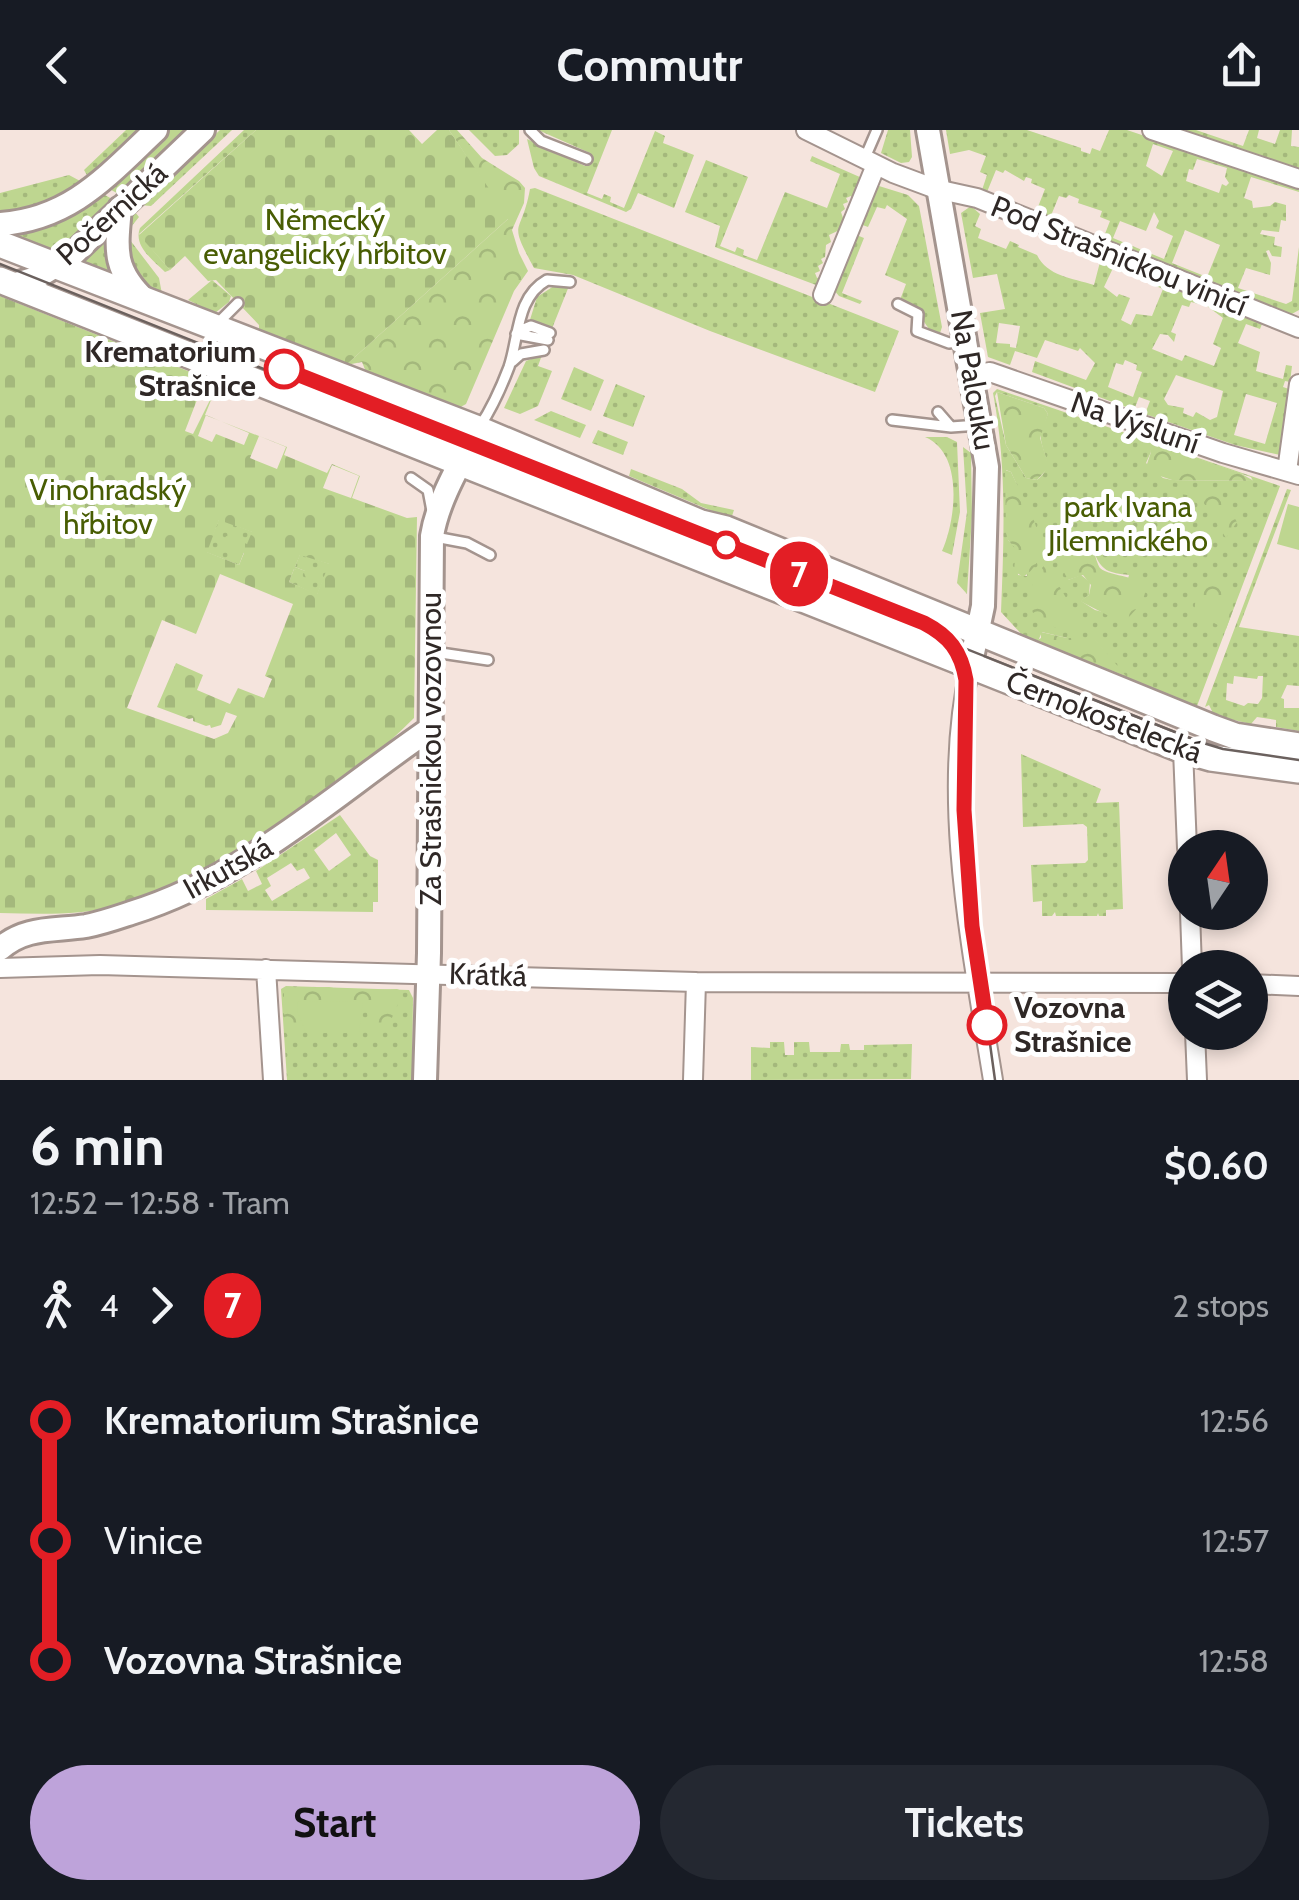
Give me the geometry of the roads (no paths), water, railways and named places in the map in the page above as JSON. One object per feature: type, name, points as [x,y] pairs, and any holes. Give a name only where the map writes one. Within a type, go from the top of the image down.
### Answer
[{"type":"main road","name":"Černokostelecká","points":[[0,244],[148,303],[217,325],[1236,736],[1299,746]]},
{"type":"main road","name":"Černokostelecká","points":[[7,282],[1183,750],[1210,758],[1299,770]]},
{"type":"street","name":"Počernická","points":[[0,224],[33,220],[66,207],[96,186],[156,130]]},
{"type":"street","name":"Počernická","points":[[7,282],[56,266],[203,130]]},
{"type":"street","name":"Pod Strašnickou vinicí","points":[[806,130],[936,189],[977,198],[1299,328]]},
{"type":"street","name":"Na Palouku","points":[[928,130],[987,467],[983,606],[970,667]]},
{"type":"street","points":[[1152,130],[1299,179]]},
{"type":"street","points":[[823,294],[870,162]]},
{"type":"street","points":[[120,208],[118,259],[123,274],[148,303]]},
{"type":"street","name":"Na Výsluní","points":[[972,375],[990,372],[1223,453],[1293,473]]},
{"type":"street","points":[[1293,473],[1299,384]]},
{"type":"street","name":"Za Strašnickou vozovnou","points":[[424,1080],[433,529],[478,429]]},
{"type":"street","points":[[970,667],[961,738],[960,810],[966,897],[992,1080]]},
{"type":"street","name":"Irkutská","points":[[0,949],[26,932],[104,922],[200,886],[281,838],[430,729]]},
{"type":"street","points":[[1183,750],[1186,830]]},
{"type":"street","name":"Krátká","points":[[0,968],[100,964],[696,982],[1168,983]]},
{"type":"street","points":[[266,969],[273,1080]]},
{"type":"street","points":[[693,1080],[696,982]]},
{"type":"street","points":[[1268,985],[1299,986]]},
{"type":"street","points":[[1196,1050],[1198,1080]]},
{"type":"lane","points":[[530,130],[541,141],[587,159]]},
{"type":"lane","points":[[870,162],[877,130]]},
{"type":"lane","points":[[478,429],[494,404],[510,364],[530,296],[538,285],[554,278],[570,282]]},
{"type":"lane","points":[[217,325],[238,303]]},
{"type":"lane","points":[[898,304],[918,314],[917,331],[949,344],[966,341]]},
{"type":"lane","points":[[510,364],[520,354],[547,341],[516,334]]},
{"type":"lane","points":[[938,412],[951,427]]},
{"type":"lane","points":[[892,420],[951,427],[981,425]]},
{"type":"lane","points":[[411,478],[428,490],[433,529],[490,555]]},
{"type":"lane","points":[[431,652],[488,660]]},
{"type":"tram line","points":[[0,264],[1200,742],[1299,760]]},
{"type":"tram line","name":"7","points":[[284,369],[943,633],[959,654],[966,680],[964,810],[972,926],[987,1025]]},
{"type":"tram line","points":[[949,640],[963,664],[966,680],[964,810],[970,899],[995,1080]]},
{"type":"place","name":"Krematorium Strašnice","points":[[284,369]]},
{"type":"place","name":"Vozovna Strašnice","points":[[987,1025]]},
{"type":"park label","name":"Německý evangelický hřbitov","points":[[325,237]]},
{"type":"park label","name":"Vinohradský hřbitov","points":[[108,507]]},
{"type":"park label","name":"park Ivana Jilemnického","points":[[1128,524]]}]
